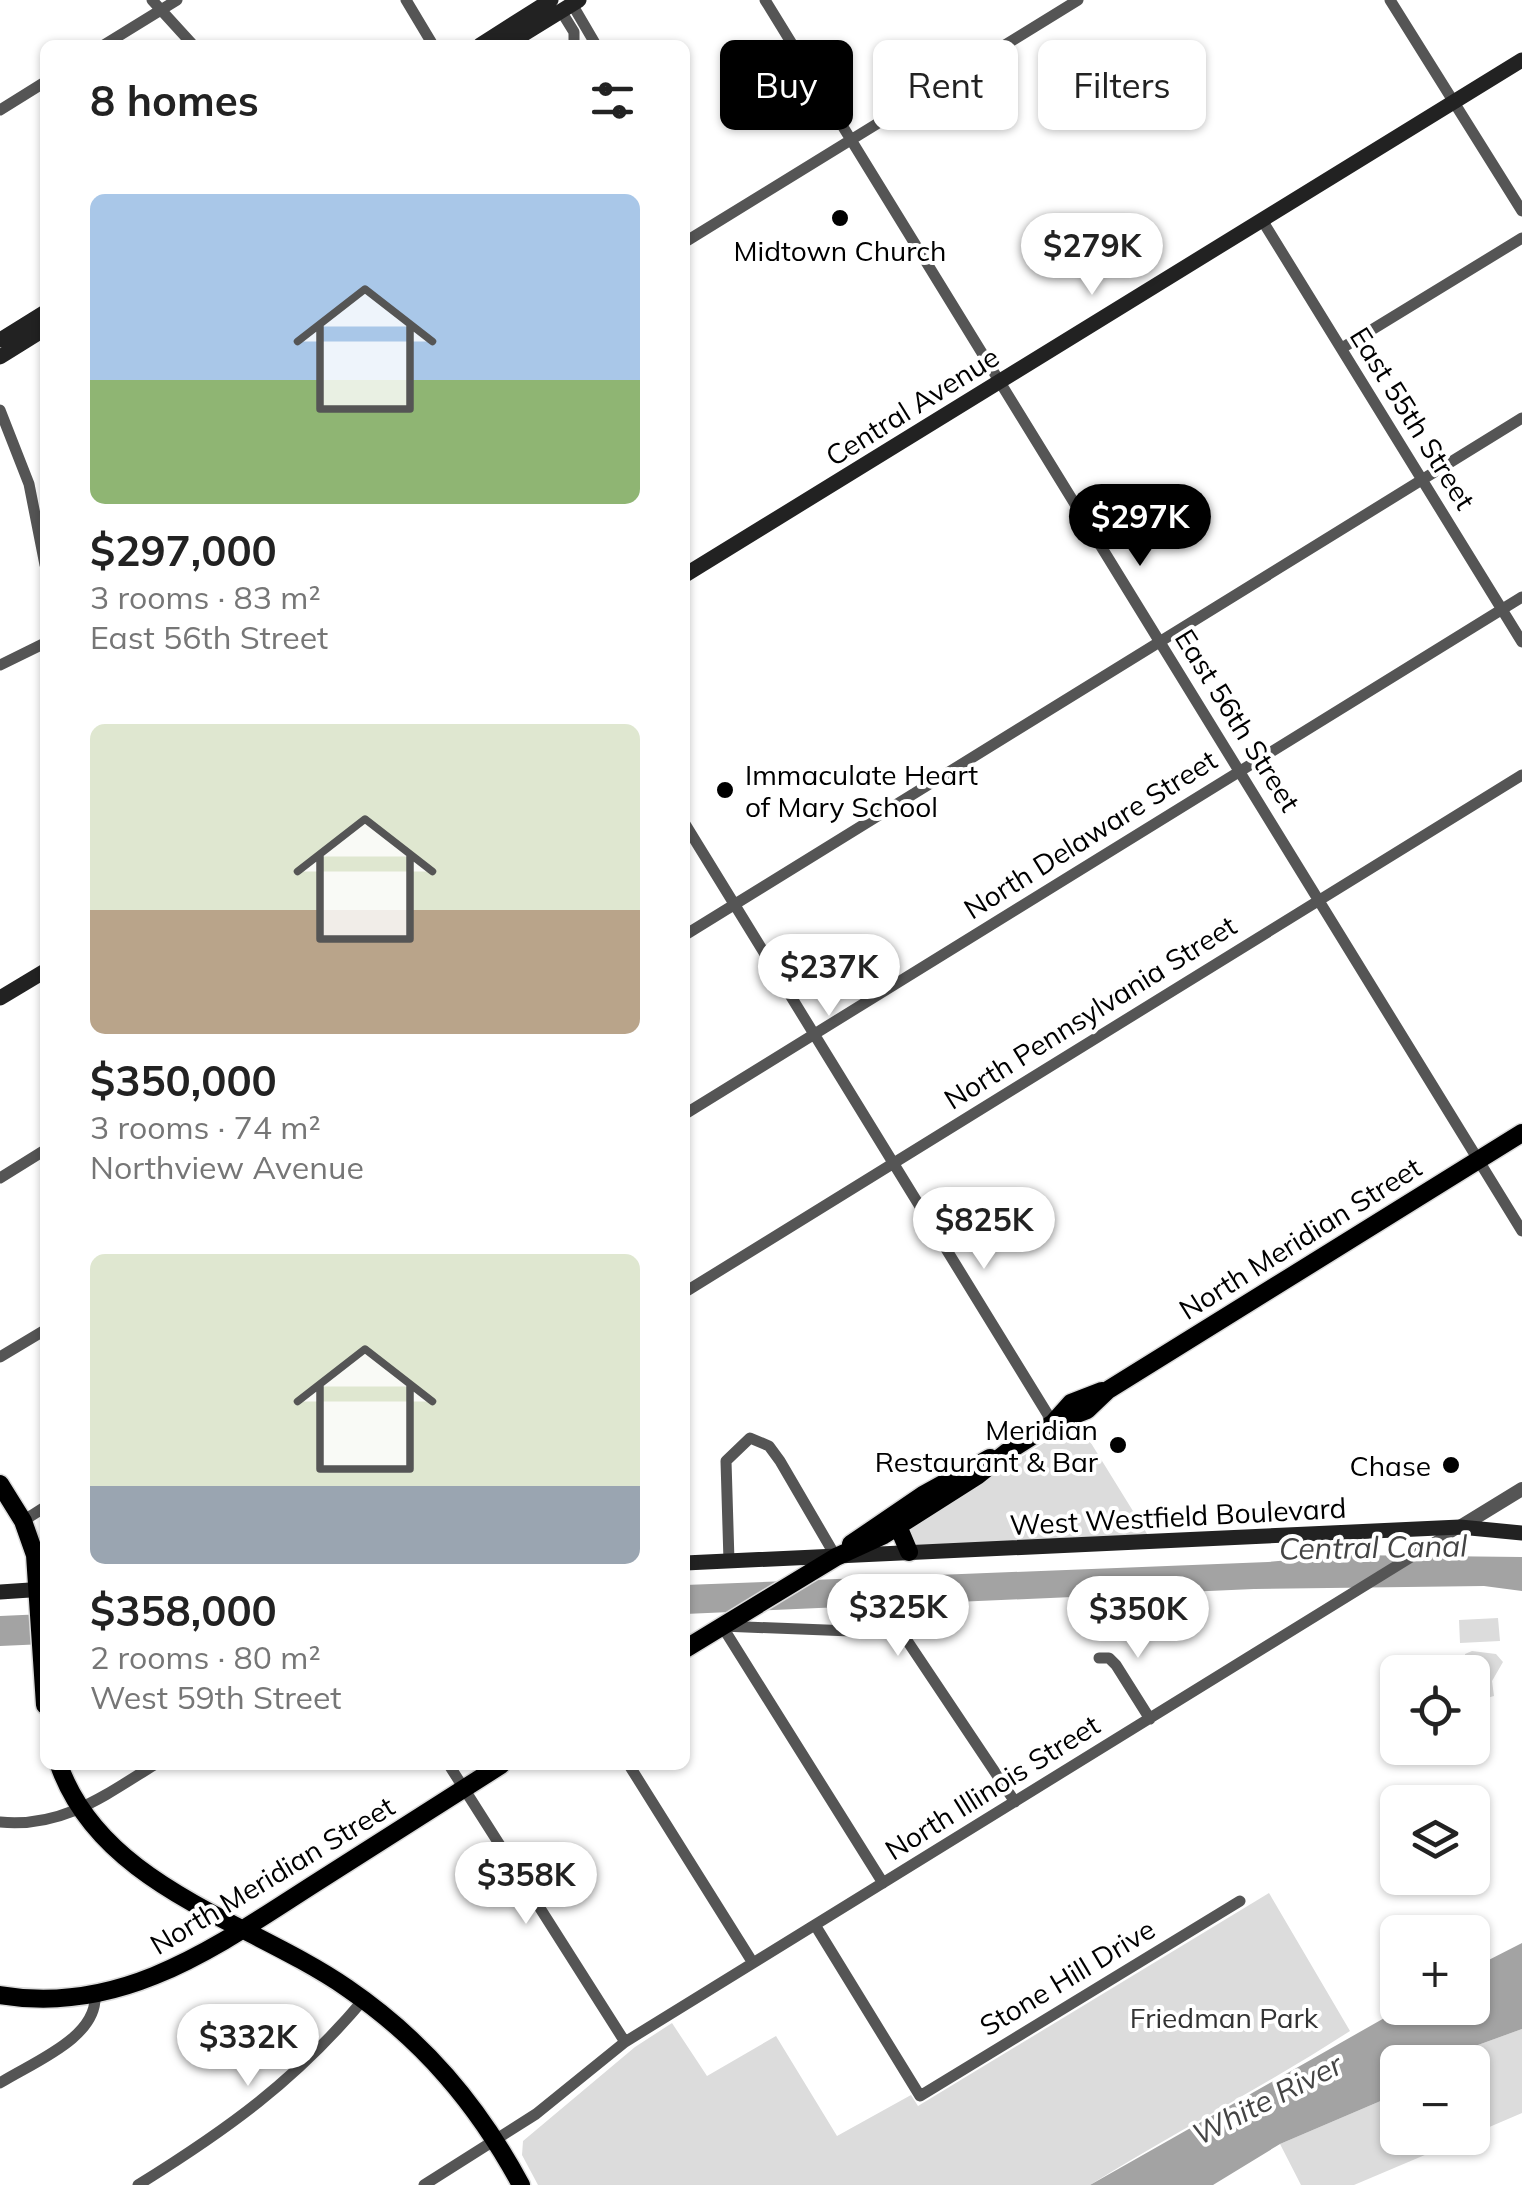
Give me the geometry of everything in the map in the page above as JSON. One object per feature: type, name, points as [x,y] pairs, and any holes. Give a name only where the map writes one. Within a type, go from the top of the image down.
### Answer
[{"type":"main road","points":[[490,40],[566,4]]},
{"type":"main road","points":[[513,40],[566,4]]},
{"type":"main road","name":"Central Avenue","points":[[690,572],[1522,60]]},
{"type":"main road","points":[[0,340],[40,315]]},
{"type":"main road","points":[[0,356],[40,332]]},
{"type":"main road","points":[[0,998],[40,974]]},
{"type":"main road","name":"North Meridian Street","points":[[690,1647],[978,1476],[1006,1452],[1053,1423],[1071,1403],[1108,1390],[1522,1133]]},
{"type":"main road","name":"North Meridian Street","points":[[836,1558],[869,1529],[923,1495],[970,1466],[1006,1452]]},
{"type":"main road","points":[[0,1484],[23,1521],[40,1580]]},
{"type":"main road","points":[[898,1526],[901,1543],[909,1552]]},
{"type":"main road","name":"West Westfield Boulevard","points":[[690,1563],[1460,1527],[1522,1532]]},
{"type":"main road","points":[[0,1592],[40,1590]]},
{"type":"main road","points":[[62,1770],[82,1810],[141,1871],[364,2000],[438,2065],[497,2139],[521,2185]]},
{"type":"main road","name":"North Meridian Street","points":[[0,1995],[48,2000],[94,1996],[162,1976],[245,1928],[493,1770]]},
{"type":"street","points":[[110,40],[156,5],[176,0]]},
{"type":"street","points":[[406,0],[431,40]]},
{"type":"street","name":"East 56th Street","points":[[765,0],[1522,1230]]},
{"type":"street","points":[[690,239],[1078,0]]},
{"type":"street","points":[[1390,0],[1522,212]]},
{"type":"street","points":[[566,4],[577,34]]},
{"type":"street","points":[[156,5],[188,40]]},
{"type":"street","points":[[0,110],[40,85]]},
{"type":"street","name":"East 55th Street","points":[[1262,220],[1522,642]]},
{"type":"street","points":[[1342,348],[1522,238]]},
{"type":"street","points":[[0,410],[33,502],[40,539]]},
{"type":"street","points":[[690,932],[1522,418]]},
{"type":"street","points":[[33,502],[40,498]]},
{"type":"street","name":"North Delaware Street","points":[[690,1111],[1522,597]]},
{"type":"street","points":[[0,665],[40,645]]},
{"type":"street","name":"North Pennsylvania Street","points":[[690,1289],[1522,775]]},
{"type":"street","points":[[690,832],[1053,1423]]},
{"type":"street","points":[[0,1178],[40,1153]]},
{"type":"street","points":[[0,1358],[40,1333]]},
{"type":"street","points":[[729,1561],[726,1461],[750,1438],[774,1452],[836,1558]]},
{"type":"street","name":"North Illinois Street","points":[[424,2185],[560,2096],[625,2042],[1522,1490]]},
{"type":"street","points":[[23,1521],[40,1510]]},
{"type":"street","points":[[730,1622],[902,1633],[1015,1802]]},
{"type":"street","points":[[730,1622],[883,1883]]},
{"type":"street","points":[[1099,1658],[1109,1658],[1116,1665],[1150,1719]]},
{"type":"street","points":[[0,1822],[41,1822],[82,1810],[146,1770]]},
{"type":"street","points":[[453,1770],[625,2042]]},
{"type":"street","points":[[632,1770],[753,1963]]},
{"type":"street","name":"Stone Hill Drive","points":[[815,1925],[920,2096],[1240,1901]]},
{"type":"street","points":[[0,2083],[86,2026],[94,2012],[94,1996]]},
{"type":"street","points":[[138,2185],[268,2099],[316,2054],[364,2000]]},
{"type":"green space","points":[[1078,1422],[1149,1537],[914,1545],[905,1529]]},
{"type":"green space","points":[[1498,1618],[1500,1641],[1460,1643],[1459,1620]]},
{"type":"green space","points":[[1465,1654],[1496,1654],[1503,1662],[1492,1681],[1494,1696],[1490,1697],[1490,1655]]},
{"type":"green space","name":"Friedman Park","points":[[1269,1893],[1350,2031],[1090,2185],[538,2185],[522,2155],[523,2141],[635,2047],[672,2023],[707,2076],[776,2036],[837,2136],[911,2095],[918,2106]]},
{"type":"green space","points":[[1522,2029],[1522,2113],[1490,2127],[1490,2045],[1478,2045]]},
{"type":"green space","points":[[1380,2101],[1380,2155],[1425,2155],[1354,2185],[1301,2185],[1280,2144]]},
{"type":"water","name":"Central Canal","points":[[1344,1555],[1522,1557],[1522,1591],[1484,1586],[1254,1589],[690,1614],[690,1585],[1268,1562]]},
{"type":"water","points":[[40,1614],[40,1644],[0,1646],[0,1616]]},
{"type":"water","name":"White River","points":[[1522,1943],[1522,2029],[1478,2045],[1380,2045],[1380,2101],[1280,2144],[1213,2185],[1090,2185],[1380,2020],[1380,2025],[1490,2025],[1490,1959]]},
{"type":"place","name":"Midtown Church","points":[[840,218]]},
{"type":"place","name":"Immaculate Heart of Mary School","points":[[725,790]]},
{"type":"place","name":"Meridian Restaurant & Bar","points":[[1118,1445]]},
{"type":"place","name":"Chase","points":[[1451,1465]]}]
